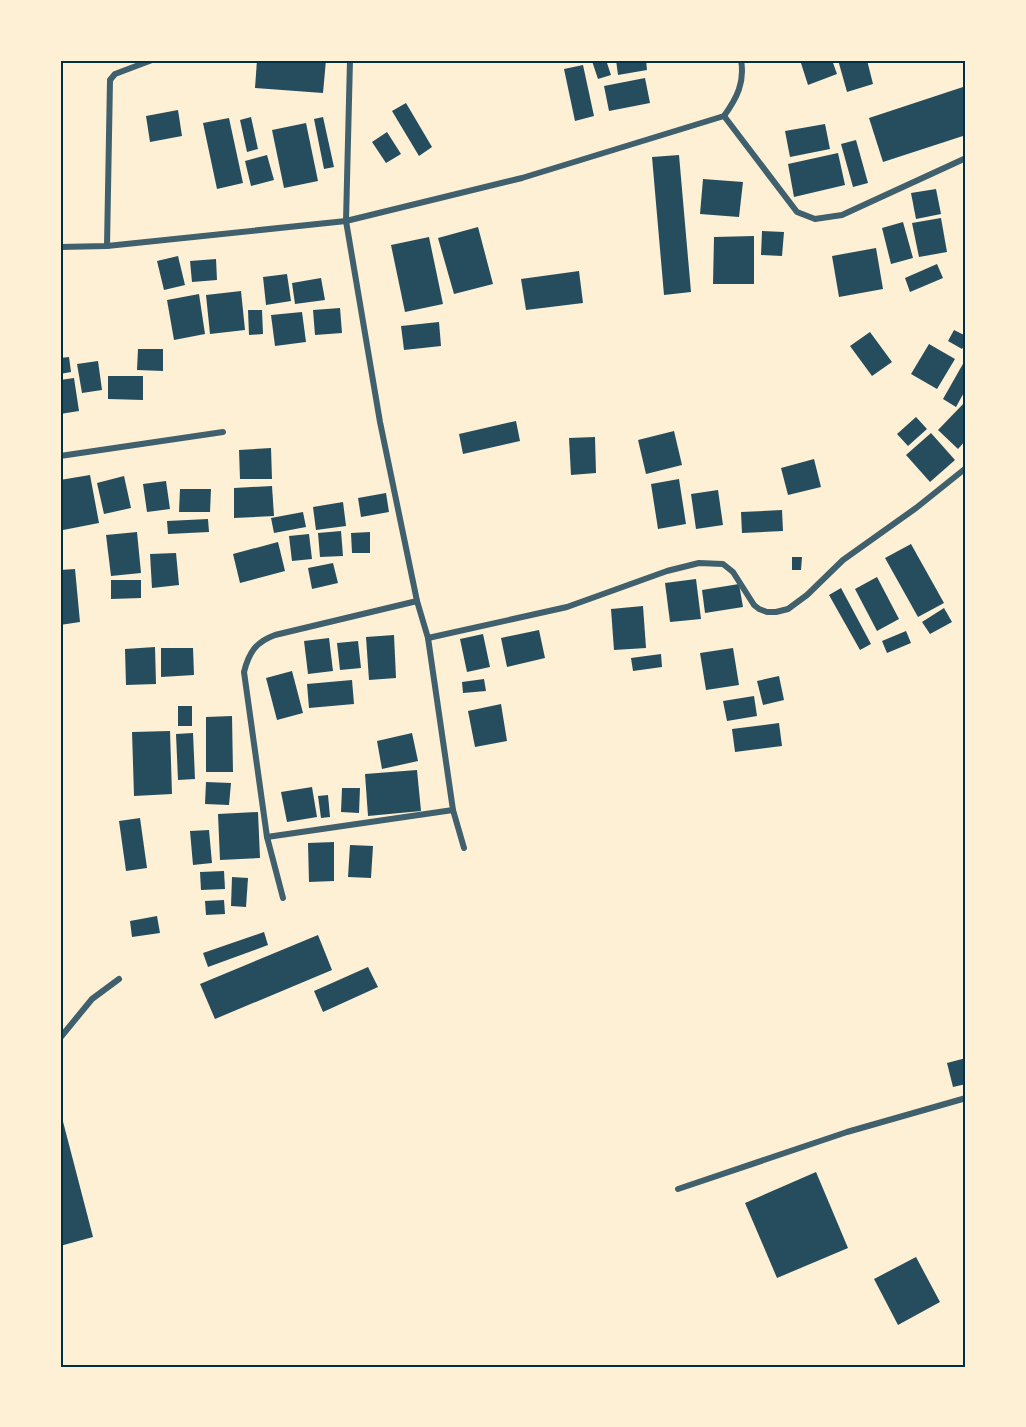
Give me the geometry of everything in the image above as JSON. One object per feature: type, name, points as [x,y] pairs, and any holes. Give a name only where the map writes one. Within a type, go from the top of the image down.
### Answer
[{"type":"street","points":[[107,246],[110,80],[115,74],[152,60]]},
{"type":"street","points":[[350,60],[346,221],[380,422],[417,601],[428,638],[453,810],[464,848]]},
{"type":"street","points":[[60,247],[107,246],[346,221],[522,178],[724,116],[738,94],[743,74],[741,60]]},
{"type":"street","points":[[724,116],[797,212],[815,219],[842,215],[966,158]]},
{"type":"street","points":[[60,456],[223,432]]},
{"type":"street","points":[[428,638],[567,607],[667,571],[699,562],[723,564],[734,572],[754,605],[759,609],[776,612],[788,609],[807,595],[843,560],[916,508],[966,468]]},
{"type":"street","points":[[283,898],[267,837],[244,672],[247,658],[262,640],[275,635],[417,601]]},
{"type":"street","points":[[267,837],[453,810]]},
{"type":"street","points":[[60,1038],[92,999],[119,979]]},
{"type":"street","points":[[678,1189],[846,1132],[966,1098]]},
{"type":"building","points":[[257,60],[326,60],[323,93],[255,88]]},
{"type":"building","points":[[606,60],[611,75],[598,79],[592,61]]},
{"type":"building","points":[[616,60],[646,60],[647,70],[618,75]]},
{"type":"building","points":[[800,60],[832,60],[837,74],[808,85]]},
{"type":"building","points":[[838,60],[867,60],[873,84],[847,92]]},
{"type":"building","points":[[583,65],[594,116],[575,121],[564,69]]},
{"type":"building","points":[[645,78],[650,103],[609,111],[604,86]]},
{"type":"building","points":[[966,86],[966,135],[883,162],[869,118]]},
{"type":"building","points":[[406,103],[432,147],[419,156],[392,111]]},
{"type":"building","points":[[178,110],[182,136],[150,142],[146,116]]},
{"type":"building","points":[[251,117],[258,149],[247,152],[240,120]]},
{"type":"building","points":[[323,117],[334,167],[324,169],[314,119]]},
{"type":"building","points":[[229,118],[243,183],[217,189],[203,123]]},
{"type":"building","points":[[306,123],[318,181],[284,188],[272,130]]},
{"type":"building","points":[[825,124],[830,149],[790,157],[785,131]]},
{"type":"building","points":[[387,132],[401,154],[386,163],[372,142]]},
{"type":"building","points":[[856,140],[868,183],[853,187],[841,144]]},
{"type":"building","points":[[838,153],[845,185],[794,197],[788,164]]},
{"type":"building","points":[[267,155],[274,180],[251,186],[245,161]]},
{"type":"building","points":[[679,155],[691,292],[664,295],[652,157]]},
{"type":"building","points":[[703,179],[743,182],[739,217],[700,214]]},
{"type":"building","points":[[936,189],[941,214],[916,219],[911,193]]},
{"type":"building","points":[[941,218],[947,252],[919,257],[912,223]]},
{"type":"building","points":[[903,222],[913,258],[891,264],[882,228]]},
{"type":"building","points":[[478,227],[493,284],[454,294],[438,238]]},
{"type":"building","points":[[762,231],[784,232],[782,256],[761,255]]},
{"type":"building","points":[[754,236],[754,284],[713,284],[714,237]]},
{"type":"building","points":[[429,237],[443,304],[405,312],[391,245]]},
{"type":"building","points":[[876,248],[883,289],[839,297],[832,256]]},
{"type":"building","points":[[178,256],[185,285],[164,290],[157,261]]},
{"type":"building","points":[[216,259],[217,280],[192,282],[190,261]]},
{"type":"building","points":[[937,264],[943,278],[910,292],[905,278]]},
{"type":"building","points":[[579,271],[583,303],[526,310],[521,279]]},
{"type":"building","points":[[287,274],[291,301],[266,305],[263,277]]},
{"type":"building","points":[[321,278],[325,300],[295,304],[292,283]]},
{"type":"building","points":[[241,291],[245,330],[210,334],[206,295]]},
{"type":"building","points":[[199,294],[205,334],[174,340],[167,300]]},
{"type":"building","points":[[340,308],[342,333],[315,335],[313,310]]},
{"type":"building","points":[[248,310],[262,310],[263,334],[249,335]]},
{"type":"building","points":[[302,312],[306,342],[275,346],[271,315]]},
{"type":"building","points":[[439,322],[441,346],[404,350],[401,326]]},
{"type":"building","points":[[954,330],[966,336],[966,343],[962,349],[948,341]]},
{"type":"building","points":[[870,332],[892,362],[872,376],[850,346]]},
{"type":"building","points":[[929,344],[955,359],[937,389],[911,374]]},
{"type":"building","points":[[138,349],[163,349],[163,371],[137,370]]},
{"type":"building","points":[[69,357],[71,372],[60,374],[60,358]]},
{"type":"building","points":[[98,361],[102,390],[82,393],[77,364]]},
{"type":"building","points":[[964,362],[966,363],[966,389],[956,407],[943,399]]},
{"type":"building","points":[[108,376],[143,376],[143,400],[108,399]]},
{"type":"building","points":[[74,378],[79,411],[60,414],[60,380]]},
{"type":"building","points":[[966,401],[966,440],[958,449],[938,430]]},
{"type":"building","points":[[916,417],[927,429],[908,446],[897,434]]},
{"type":"building","points":[[516,421],[520,441],[463,454],[459,434]]},
{"type":"building","points":[[674,431],[682,465],[646,474],[638,440]]},
{"type":"building","points":[[931,433],[955,460],[930,482],[906,455]]},
{"type":"building","points":[[595,437],[596,473],[571,475],[569,438]]},
{"type":"building","points":[[271,448],[272,479],[240,479],[239,450]]},
{"type":"building","points":[[814,459],[821,487],[788,495],[781,468]]},
{"type":"building","points":[[90,475],[99,523],[63,530],[60,511],[60,480]]},
{"type":"building","points":[[124,476],[131,508],[104,514],[97,483]]},
{"type":"building","points":[[679,479],[686,524],[658,529],[651,484]]},
{"type":"building","points":[[166,481],[170,509],[147,512],[143,484]]},
{"type":"building","points":[[272,486],[274,516],[234,518],[234,488]]},
{"type":"building","points":[[180,489],[211,489],[210,512],[179,512]]},
{"type":"building","points":[[718,490],[723,525],[696,529],[691,494]]},
{"type":"building","points":[[386,493],[389,512],[361,517],[358,498]]},
{"type":"building","points":[[343,502],[346,526],[316,530],[313,507]]},
{"type":"building","points":[[782,510],[783,531],[742,533],[741,512]]},
{"type":"building","points":[[303,512],[306,527],[274,533],[271,518]]},
{"type":"building","points":[[208,519],[209,532],[168,534],[167,521]]},
{"type":"building","points":[[341,531],[343,556],[320,557],[318,533]]},
{"type":"building","points":[[137,532],[141,573],[111,576],[106,535]]},
{"type":"building","points":[[370,532],[370,553],[352,553],[351,533]]},
{"type":"building","points":[[309,534],[312,559],[292,561],[289,536]]},
{"type":"building","points":[[278,542],[285,571],[240,583],[233,554]]},
{"type":"building","points":[[911,544],[944,603],[918,617],[885,558]]},
{"type":"building","points":[[176,553],[179,585],[152,588],[150,554]]},
{"type":"building","points":[[792,557],[802,557],[801,570],[792,570]]},
{"type":"building","points":[[333,563],[338,583],[312,589],[308,568]]},
{"type":"building","points":[[75,569],[80,622],[60,625],[60,570]]},
{"type":"building","points":[[877,577],[899,619],[877,631],[855,589]]},
{"type":"building","points":[[696,579],[701,619],[670,622],[665,583]]},
{"type":"building","points":[[111,580],[141,580],[141,598],[111,599]]},
{"type":"building","points":[[739,584],[743,607],[705,613],[702,590]]},
{"type":"building","points":[[841,588],[871,644],[860,650],[829,595]]},
{"type":"building","points":[[643,606],[646,648],[614,650],[611,609]]},
{"type":"building","points":[[944,608],[952,622],[930,634],[922,622]]},
{"type":"building","points":[[539,630],[545,658],[507,667],[501,638]]},
{"type":"building","points":[[906,631],[911,643],[887,653],[882,641]]},
{"type":"building","points":[[483,634],[490,667],[467,672],[460,639]]},
{"type":"building","points":[[394,635],[396,678],[369,680],[366,637]]},
{"type":"building","points":[[329,638],[333,671],[308,674],[304,641]]},
{"type":"building","points":[[358,641],[361,668],[340,670],[337,643]]},
{"type":"building","points":[[155,647],[156,684],[126,685],[125,649]]},
{"type":"building","points":[[161,648],[193,648],[194,675],[161,677]]},
{"type":"building","points":[[733,648],[739,685],[706,690],[700,653]]},
{"type":"building","points":[[661,654],[662,667],[633,671],[631,658]]},
{"type":"building","points":[[292,671],[303,713],[277,720],[266,678]]},
{"type":"building","points":[[779,676],[784,700],[763,705],[757,681]]},
{"type":"building","points":[[484,679],[486,691],[463,693],[462,682]]},
{"type":"building","points":[[352,680],[354,704],[309,708],[307,684]]},
{"type":"building","points":[[754,696],[757,716],[727,721],[723,701]]},
{"type":"building","points":[[501,704],[507,741],[475,747],[468,711]]},
{"type":"building","points":[[178,706],[192,706],[192,726],[178,726]]},
{"type":"building","points":[[232,716],[233,772],[206,772],[206,717]]},
{"type":"building","points":[[779,723],[782,746],[735,752],[732,729]]},
{"type":"building","points":[[170,731],[172,794],[134,796],[132,732]]},
{"type":"building","points":[[193,733],[195,779],[178,780],[176,734]]},
{"type":"building","points":[[412,733],[418,761],[382,769],[377,741]]},
{"type":"building","points":[[417,770],[421,811],[368,816],[365,774]]},
{"type":"building","points":[[206,782],[231,783],[229,805],[205,804]]},
{"type":"building","points":[[312,787],[317,817],[287,822],[281,792]]},
{"type":"building","points":[[342,788],[360,788],[359,813],[341,812]]},
{"type":"building","points":[[328,795],[330,817],[321,818],[318,796]]},
{"type":"building","points":[[258,812],[260,858],[220,860],[218,814]]},
{"type":"building","points":[[140,818],[147,868],[126,871],[119,821]]},
{"type":"building","points":[[209,830],[212,863],[193,865],[190,831]]},
{"type":"building","points":[[334,842],[334,881],[309,882],[308,843]]},
{"type":"building","points":[[350,845],[373,846],[371,878],[348,877]]},
{"type":"building","points":[[224,871],[225,889],[201,890],[200,872]]},
{"type":"building","points":[[232,877],[248,878],[246,907],[231,906]]},
{"type":"building","points":[[224,900],[225,914],[206,915],[205,901]]},
{"type":"building","points":[[157,916],[160,933],[132,937],[130,921]]},
{"type":"building","points":[[264,932],[268,945],[208,967],[203,953]]},
{"type":"building","points":[[318,935],[332,970],[215,1019],[200,984]]},
{"type":"building","points":[[368,967],[378,987],[323,1012],[314,991]]},
{"type":"building","points":[[966,1058],[966,1084],[953,1087],[947,1063]]},
{"type":"building","points":[[60,1110],[93,1237],[60,1246]]},
{"type":"building","points":[[816,1172],[848,1248],[777,1278],[745,1203]]},
{"type":"building","points":[[916,1257],[940,1302],[898,1325],[874,1279]]}]
